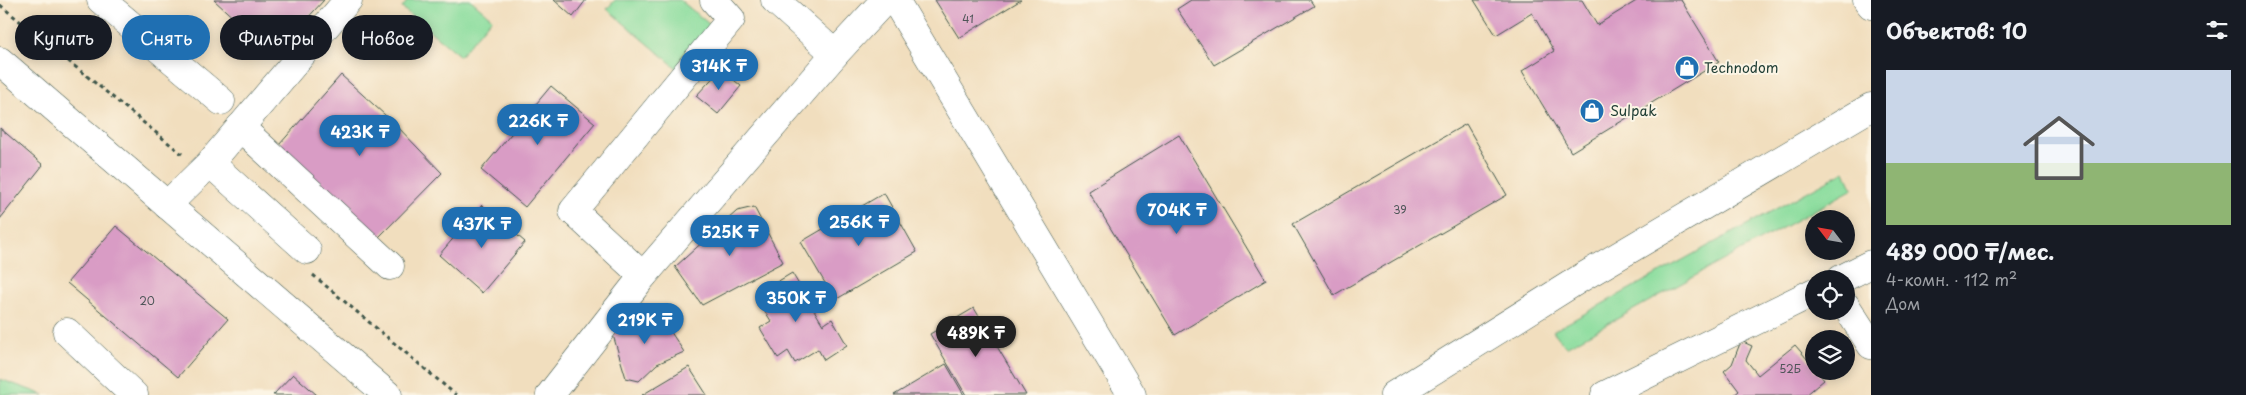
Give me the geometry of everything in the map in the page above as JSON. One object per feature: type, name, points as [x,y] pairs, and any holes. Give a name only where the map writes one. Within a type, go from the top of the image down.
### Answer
[{"type":"street","points":[[101,0],[221,101]]},
{"type":"street","points":[[167,205],[200,162],[240,127],[348,0]]},
{"type":"street","points":[[643,276],[573,211],[731,19],[714,0]]},
{"type":"street","points":[[775,0],[835,54]]},
{"type":"street","points":[[550,395],[643,276],[835,54],[885,0]]},
{"type":"street","points":[[895,0],[1132,395]]},
{"type":"street","points":[[1867,0],[1871,5]]},
{"type":"street","points":[[0,61],[388,395]]},
{"type":"street","points":[[1394,395],[1581,278],[1871,107]]},
{"type":"street","points":[[240,127],[390,266]]},
{"type":"street","points":[[200,162],[307,259]]},
{"type":"street","points":[[1855,272],[1871,264]]},
{"type":"street","points":[[1605,395],[1805,296]]},
{"type":"street","points":[[1855,320],[1871,344]]},
{"type":"street","points":[[67,332],[134,395]]},
{"type":"path","points":[[0,5],[200,162]]},
{"type":"path","points":[[307,259],[456,395]]},
{"type":"green space","points":[[408,0],[471,0],[492,18],[460,56],[433,34],[433,15],[410,15],[402,8]]},
{"type":"green space","points":[[615,0],[680,0],[714,28],[679,70],[607,9]]},
{"type":"green space","points":[[1845,171],[1853,189],[1815,210],[1805,210],[1805,215],[1566,347],[1553,331]]},
{"type":"green space","points":[[0,379],[44,395],[0,395]]},
{"type":"building","points":[[214,0],[324,0],[310,15],[230,15]]},
{"type":"building","points":[[554,0],[586,0],[573,17]]},
{"type":"building","points":[[935,0],[1021,0],[959,38]]},
{"type":"building","points":[[1191,0],[1310,0],[1314,6],[1214,65],[1177,9]]},
{"type":"building","name":"Sulpak","points":[[1474,0],[1582,0],[1597,25],[1638,0],[1681,0],[1719,62],[1571,152],[1522,71],[1554,51],[1532,13],[1496,35]]},
{"type":"building","points":[[721,69],[741,86],[718,114],[696,96]]},
{"type":"building","points":[[341,75],[396,125],[442,173],[378,238],[279,145]]},
{"type":"building","points":[[551,86],[595,123],[525,207],[481,170]]},
{"type":"building","points":[[1466,124],[1507,195],[1334,295],[1293,224]]},
{"type":"building","points":[[0,128],[43,165],[0,219]]},
{"type":"building","points":[[1179,135],[1266,280],[1175,335],[1088,191]]},
{"type":"building","points":[[884,193],[917,252],[835,300],[801,242]]},
{"type":"building","points":[[482,205],[525,242],[482,293],[439,255]]},
{"type":"building","points":[[754,207],[783,262],[702,305],[675,267],[737,211]]},
{"type":"building","points":[[116,226],[228,319],[178,377],[67,283]]},
{"type":"building","points":[[792,273],[823,325],[832,319],[847,345],[824,360],[818,349],[795,363],[788,351],[778,358],[760,328],[771,321],[755,295]]},
{"type":"building","points":[[974,308],[1026,395],[966,395],[930,334]]},
{"type":"building","points":[[659,314],[684,352],[657,364],[639,381],[626,378],[613,335],[621,326],[637,315]]},
{"type":"building","points":[[1741,341],[1752,346],[1746,360],[1758,375],[1795,345],[1805,357],[1805,380],[1824,380],[1806,395],[1734,395],[1739,391],[1724,371],[1732,364]]},
{"type":"building","points":[[946,364],[964,395],[894,395]]},
{"type":"building","points":[[689,367],[707,395],[642,395]]},
{"type":"building","points":[[293,374],[317,395],[273,395]]},
{"type":"place","name":"Technodom","points":[[1687,68]]},
{"type":"place","name":"Sulpak","points":[[1592,111]]}]
